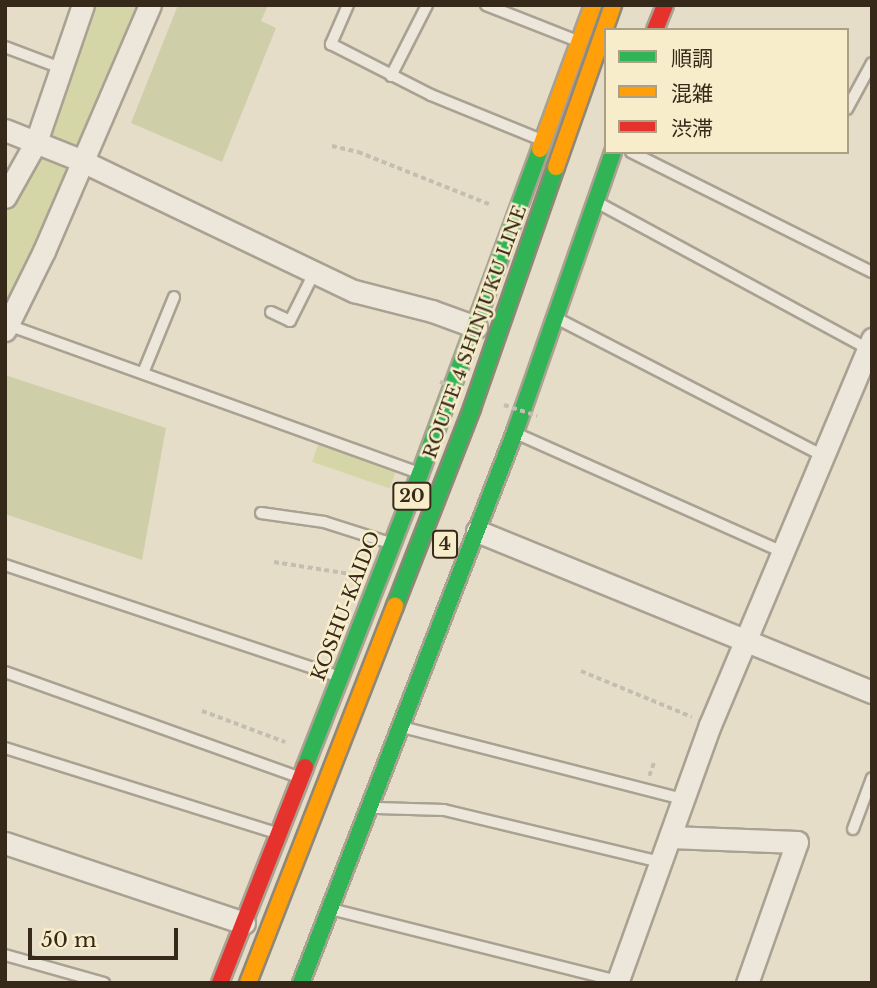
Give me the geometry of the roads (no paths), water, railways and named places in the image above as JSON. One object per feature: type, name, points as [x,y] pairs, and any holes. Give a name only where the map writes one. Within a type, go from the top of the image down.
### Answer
[{"type":"highway","name":"KOSHU-KAIDO","points":[[220,983],[420,474],[593,5]]},
{"type":"highway","name":"ROUTE 4 SHINJUKU LINE","points":[[605,28],[613,5]]},
{"type":"highway","points":[[656,28],[666,5]]},
{"type":"highway","name":"ROUTE 4 SHINJUKU LINE","points":[[248,983],[472,408],[604,31]]},
{"type":"highway","points":[[301,983],[516,432],[612,154]]},
{"type":"street","points":[[5,197],[36,142],[83,5]]},
{"type":"street","points":[[7,327],[83,162],[150,5]]},
{"type":"street","points":[[5,130],[83,162],[354,291],[432,311],[476,327]]},
{"type":"street","points":[[617,982],[710,725],[870,344]]},
{"type":"street","points":[[477,531],[746,638],[872,692]]},
{"type":"street","points":[[670,837],[797,842],[747,983]]},
{"type":"street","points":[[5,843],[244,923]]},
{"type":"lane","points":[[348,5],[331,44],[431,95],[543,141]]},
{"type":"lane","points":[[391,75],[427,5]]},
{"type":"lane","points":[[486,5],[579,42]]},
{"type":"lane","points":[[5,47],[61,68]]},
{"type":"lane","points":[[849,105],[872,63]]},
{"type":"lane","points":[[635,154],[872,272]]},
{"type":"lane","points":[[596,203],[870,344]]},
{"type":"lane","points":[[271,312],[290,321],[314,273]]},
{"type":"lane","points":[[143,373],[174,297]]},
{"type":"lane","points":[[557,318],[823,456]]},
{"type":"lane","points":[[7,327],[143,373],[420,474]]},
{"type":"lane","points":[[516,432],[782,552]]},
{"type":"lane","points":[[261,513],[324,522],[393,544]]},
{"type":"lane","points":[[5,565],[341,677]]},
{"type":"lane","points":[[5,672],[301,778]]},
{"type":"lane","points":[[400,726],[682,799]]},
{"type":"lane","points":[[5,748],[280,834]]},
{"type":"lane","points":[[853,829],[872,778]]},
{"type":"lane","points":[[368,807],[443,810],[661,862]]},
{"type":"lane","points":[[328,909],[617,982]]},
{"type":"lane","points":[[5,955],[104,983]]}]
